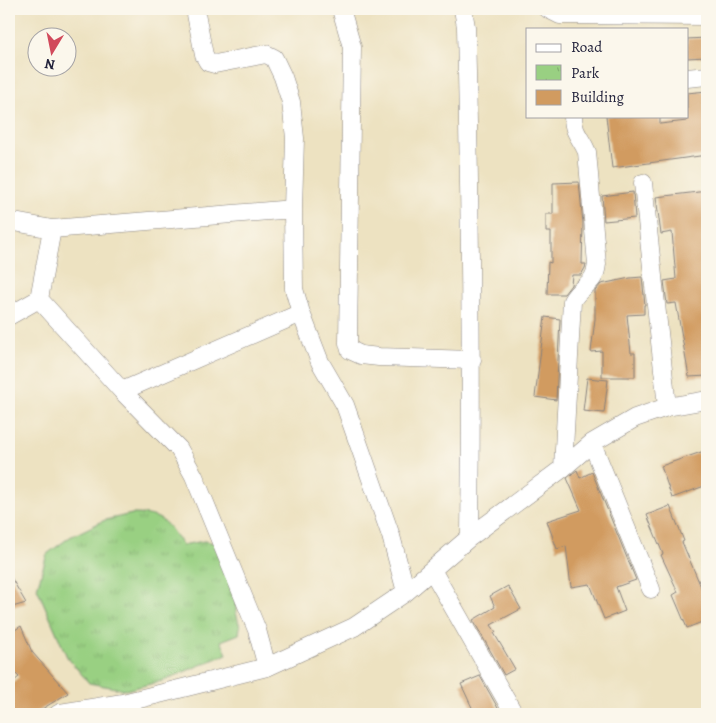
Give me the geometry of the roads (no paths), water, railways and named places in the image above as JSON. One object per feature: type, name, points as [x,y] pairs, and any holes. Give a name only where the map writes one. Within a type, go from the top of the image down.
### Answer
[{"type":"street","points":[[195,9],[204,55],[208,62],[215,64],[266,54],[274,58],[283,77],[291,102],[295,138],[293,209],[294,289],[320,362],[345,405],[391,536],[406,592]]},
{"type":"street","points":[[341,9],[352,47],[348,278],[348,343],[350,350],[361,355],[379,357],[472,360]]},
{"type":"street","points":[[463,9],[466,37],[472,360],[470,538]]},
{"type":"street","points":[[548,9],[560,14],[645,12],[707,16]]},
{"type":"street","points":[[688,78],[707,76]]},
{"type":"street","points":[[563,468],[572,301],[577,292],[596,275],[597,264],[587,152],[582,140],[574,129],[572,118]]},
{"type":"street","points":[[643,183],[666,407]]},
{"type":"street","points":[[9,221],[52,229],[293,209]]},
{"type":"street","points":[[9,316],[39,299],[52,229]]},
{"type":"street","points":[[39,299],[122,391],[179,449],[194,476],[257,630],[267,666]]},
{"type":"street","points":[[122,391],[301,312]]},
{"type":"street","points":[[58,714],[60,712],[123,702],[267,666],[354,627],[406,592],[470,538],[563,468],[592,443],[635,418],[666,407],[707,400]]},
{"type":"street","points":[[592,443],[651,589]]},
{"type":"street","points":[[432,570],[514,714]]}]
